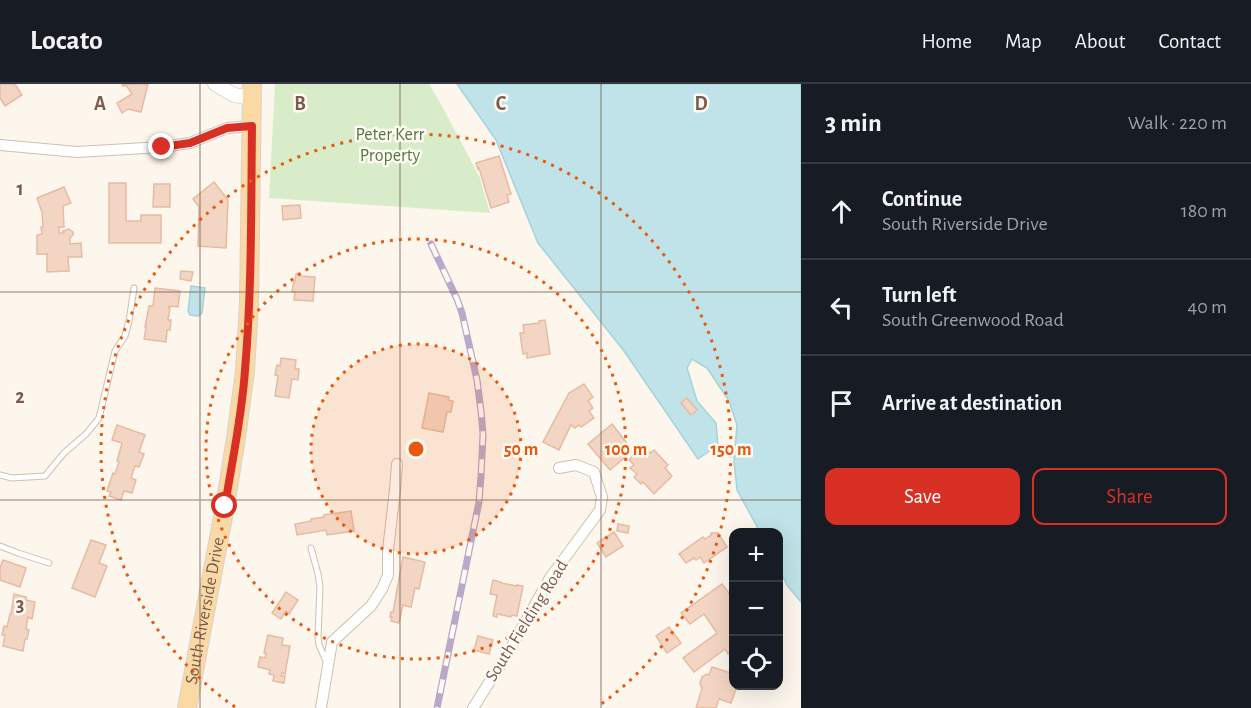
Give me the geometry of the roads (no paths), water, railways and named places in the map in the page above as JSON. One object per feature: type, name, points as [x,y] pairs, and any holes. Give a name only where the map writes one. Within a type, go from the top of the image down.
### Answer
[{"type":"main road","name":"South Riverside Drive","points":[[186,708],[225,506],[245,371],[249,304],[252,91]]},
{"type":"street","points":[[215,84],[234,95],[252,91]]},
{"type":"street","points":[[0,145],[77,152],[162,147],[190,143],[227,128],[252,126]]},
{"type":"street","points":[[321,708],[332,642],[371,606],[388,575],[388,550],[397,464]]},
{"type":"street","name":"South Fielding Road","points":[[473,708],[508,653],[550,578],[600,510],[602,497],[594,472],[576,465],[558,468]]},
{"type":"lane","points":[[0,475],[12,478],[45,476],[99,418],[115,351],[125,336],[134,288]]},
{"type":"lane","points":[[0,546],[49,563]]},
{"type":"lane","points":[[311,548],[320,587],[318,638],[328,665]]},
{"type":"water","points":[[457,84],[801,84],[801,602],[783,577],[783,528],[758,528],[737,490],[734,461],[737,425],[729,401],[707,368],[692,359],[687,368],[697,401],[716,423],[718,445],[698,459],[624,351],[538,243],[496,140]]},
{"type":"water","points":[[191,286],[205,288],[202,313],[198,316],[190,315],[188,311]]},
{"type":"railway","points":[[431,244],[462,313],[477,380],[483,434],[479,502],[437,708]]},
{"type":"park label","name":"Peter Kerr Property","points":[[390,145]]}]
